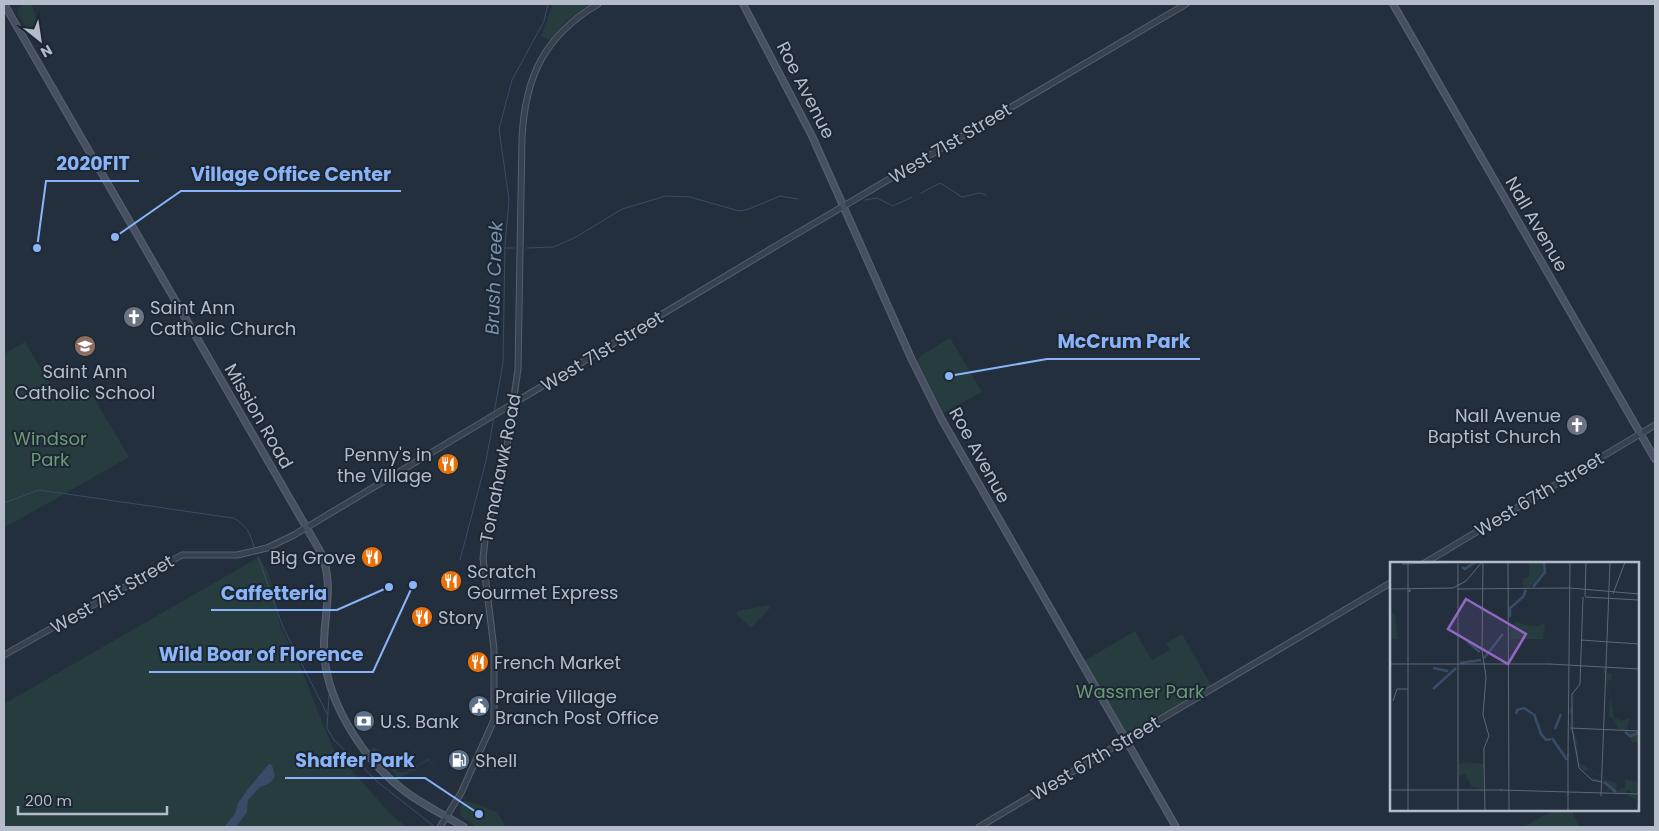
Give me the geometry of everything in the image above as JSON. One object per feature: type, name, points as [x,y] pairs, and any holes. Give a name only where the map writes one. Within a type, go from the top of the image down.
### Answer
[{"type":"main road","name":"Roe Avenue","points":[[743,4],[801,112],[912,360],[942,420],[1176,827]]},
{"type":"main road","name":"Nall Avenue","points":[[1393,4],[1655,459]]},
{"type":"main road","name":"Mission Road","points":[[6,6],[307,528],[327,567],[330,589],[324,643],[325,664],[347,723],[364,750],[387,776],[414,797],[464,827]]},
{"type":"street","name":"Tomahawk Road","points":[[441,826],[461,793],[494,720],[494,649],[491,615],[483,571],[484,543],[506,453],[514,404],[520,339],[522,138],[525,100],[532,76],[552,42],[570,23],[598,4]]},
{"type":"street","name":"West 71st Street","points":[[4,655],[182,555],[224,556],[256,551],[282,542],[1186,4]]},
{"type":"street","name":"West 67th Street","points":[[1426,562],[1655,425]]},
{"type":"street","name":"West 67th Street","points":[[979,827],[1390,583]]},
{"type":"green space","points":[[24,4],[31,4],[39,24],[29,32],[18,14],[18,9]]},
{"type":"green space","points":[[553,4],[591,4],[567,20],[549,40],[541,36]]},
{"type":"green space","points":[[950,338],[982,392],[943,413],[917,361],[922,355]]},
{"type":"green space","name":"Windsor Park","points":[[25,342],[60,401],[87,386],[129,457],[4,528],[4,354]]},
{"type":"green space","points":[[259,557],[269,574],[280,625],[300,666],[333,749],[393,817],[407,827],[4,827],[4,704]]},
{"type":"green space","points":[[769,605],[770,608],[751,628],[736,614],[738,611]]},
{"type":"green space","name":"Wassmer Park","points":[[1135,631],[1152,660],[1170,650],[1166,643],[1182,634],[1212,687],[1131,734],[1126,733],[1084,661]]},
{"type":"green space","points":[[374,747],[398,772],[405,772],[429,758],[436,770],[429,761],[420,765],[414,772],[412,771],[399,778],[373,753],[371,750]]},
{"type":"green space","points":[[465,800],[497,812],[506,827],[476,827],[461,816],[460,807]]},
{"type":"green space","points":[[1552,811],[1572,811],[1580,827],[1523,827]]},
{"type":"water","points":[[269,764],[272,765],[275,777],[270,783],[260,787],[248,800],[247,812],[236,827],[224,827],[235,814],[238,803],[248,789]]},
{"type":"waterway","name":"Brush Creek","points":[[494,413],[503,363],[505,245],[509,200],[499,129],[512,80],[544,21],[548,4]]},
{"type":"waterway","points":[[921,193],[940,183],[962,197],[979,193],[986,195]]},
{"type":"waterway","points":[[527,248],[554,247],[576,237],[622,209],[666,196],[690,197],[739,211],[749,209],[780,196],[798,199]]},
{"type":"waterway","points":[[865,200],[877,198],[893,206],[912,197]]},
{"type":"waterway","points":[[505,248],[514,248]]},
{"type":"waterway","name":"Brush Creek","points":[[460,560],[486,461],[494,417]]},
{"type":"waterway","points":[[4,503],[39,490],[233,518],[247,530],[254,547]]},
{"type":"waterway","points":[[258,557],[283,627],[327,714]]},
{"type":"waterway","name":"Brush Creek","points":[[329,695],[327,728],[334,740],[379,783],[435,827]]},
{"type":"place","name":"Village Office Center","points":[[115,237]]},
{"type":"place","name":"2020FIT","points":[[37,248]]},
{"type":"place","name":"Saint Ann Catholic Church","points":[[134,317]]},
{"type":"place","name":"Saint Ann Catholic School","points":[[85,346]]},
{"type":"place","name":"McCrum Park","points":[[949,376]]},
{"type":"place","name":"Nall Avenue Baptist Church","points":[[1577,425]]},
{"type":"place","name":"Penny's in the Village","points":[[448,464]]},
{"type":"place","name":"Big Grove","points":[[372,557]]},
{"type":"place","name":"Scratch Gourmet Express","points":[[451,581]]},
{"type":"place","name":"Wild Boar of Florence","points":[[413,585]]},
{"type":"place","name":"Caffetteria","points":[[389,587]]},
{"type":"place","name":"Story","points":[[422,617]]},
{"type":"place","name":"French Market","points":[[478,662]]},
{"type":"place","name":"Prairie Village Branch Post Office","points":[[479,706]]},
{"type":"place","name":"U.S. Bank","points":[[364,721]]},
{"type":"place","name":"Shell","points":[[459,760]]},
{"type":"place","name":"Shaffer Park","points":[[479,814]]}]
